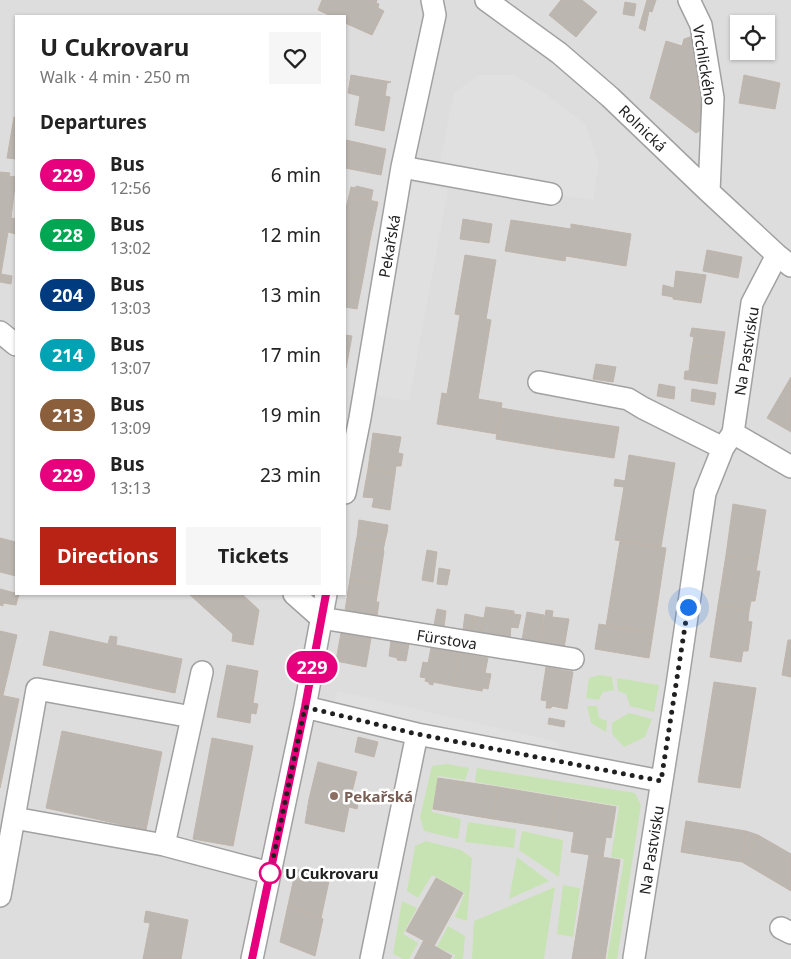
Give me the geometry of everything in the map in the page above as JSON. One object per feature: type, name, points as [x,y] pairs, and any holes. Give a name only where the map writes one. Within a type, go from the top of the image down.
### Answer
[{"type":"street","name":"Pekařská","points":[[346,488],[360,418],[402,166],[435,15],[432,0]]},
{"type":"street","name":"Rolnická","points":[[486,0],[558,53],[610,97],[709,192],[784,260]]},
{"type":"street","name":"Vrchlického","points":[[689,0],[701,25],[713,98],[709,192]]},
{"type":"street","points":[[402,166],[551,194]]},
{"type":"street","name":"Na Pastvisku","points":[[634,958],[705,493],[728,441],[752,303],[784,260]]},
{"type":"street","points":[[0,332],[15,344]]},
{"type":"street","points":[[538,382],[628,399],[643,408],[791,467]]},
{"type":"street","points":[[295,595],[321,618]]},
{"type":"street","points":[[252,959],[305,707],[326,595]]},
{"type":"street","name":"Fürstova","points":[[321,618],[573,659]]},
{"type":"street","points":[[164,845],[202,672]]},
{"type":"street","points":[[0,896],[36,689],[192,717]]},
{"type":"street","points":[[305,707],[417,734],[661,781]]},
{"type":"street","points":[[372,959],[417,734]]},
{"type":"street","points":[[14,818],[164,845],[270,873]]},
{"type":"shaded area","points":[[0,0],[791,0],[791,959],[0,959]]},
{"type":"shaded area","points":[[479,75],[515,75],[550,97],[585,124],[599,164],[593,200],[438,173],[454,93]]},
{"type":"shaded area","points":[[410,182],[448,189],[409,401],[371,394]]},
{"type":"shaded area","points":[[337,691],[559,742],[558,757],[334,707]]},
{"type":"green space","points":[[600,675],[612,677],[614,690],[603,692],[599,700],[586,698],[589,678]]},
{"type":"green space","points":[[617,678],[659,685],[654,712],[630,706],[626,694],[618,691]]},
{"type":"green space","points":[[587,706],[597,706],[599,718],[607,721],[606,732],[591,723]]},
{"type":"green space","points":[[629,713],[652,719],[645,737],[624,747],[612,734],[612,723]]},
{"type":"green space","points":[[447,764],[469,768],[465,780],[438,776],[432,812],[461,819],[458,839],[424,831],[420,817],[432,766]]},
{"type":"green space","points":[[477,768],[635,793],[641,805],[617,959],[607,959],[624,859],[611,857],[619,806],[475,782]]},
{"type":"green space","points":[[468,822],[516,829],[514,848],[465,842]]},
{"type":"green space","points":[[522,831],[563,840],[559,877],[519,850]]},
{"type":"green space","points":[[426,841],[461,850],[472,858],[467,921],[455,917],[465,893],[432,875],[418,898],[407,891],[415,846]]},
{"type":"green space","points":[[517,857],[549,881],[509,899]]},
{"type":"green space","points":[[563,885],[580,888],[573,937],[557,934]]},
{"type":"green space","points":[[555,887],[544,959],[472,959],[474,921]]},
{"type":"green space","points":[[402,901],[417,908],[403,934],[418,943],[409,959],[403,959],[393,954]]},
{"type":"green space","points":[[448,926],[465,936],[463,959],[453,959],[455,955],[437,947]]},
{"type":"building","points":[[322,0],[377,0],[378,8],[384,11],[372,35],[346,23],[346,15],[329,15],[318,10]]},
{"type":"building","points":[[561,0],[582,0],[597,12],[576,37],[549,15]]},
{"type":"building","points":[[647,0],[656,0],[652,12],[649,11],[645,31],[639,28]]},
{"type":"building","points":[[625,2],[636,4],[634,16],[623,14]]},
{"type":"building","points":[[693,36],[703,74],[701,130],[696,133],[650,98],[666,41],[682,46],[684,39]]},
{"type":"building","points":[[351,75],[391,82],[387,83],[385,96],[390,97],[384,131],[355,125],[360,96],[348,93]]},
{"type":"building","points":[[744,75],[780,83],[775,109],[739,103]]},
{"type":"building","points":[[14,117],[15,117],[15,159],[7,158]]},
{"type":"building","points":[[346,140],[386,149],[381,175],[346,168]]},
{"type":"building","points":[[0,172],[10,173],[9,176],[15,177],[11,218],[15,219],[15,234],[8,232],[1,274],[12,276],[11,284],[0,282]]},
{"type":"building","points":[[356,186],[373,190],[371,200],[349,196],[351,187],[356,188]]},
{"type":"building","points":[[349,196],[378,202],[370,240],[346,235],[346,208]]},
{"type":"building","points":[[463,219],[492,224],[489,243],[460,239]]},
{"type":"building","points":[[511,220],[571,229],[571,224],[631,234],[626,266],[566,256],[565,261],[505,251]]},
{"type":"building","points":[[346,235],[370,240],[363,279],[346,275]]},
{"type":"building","points":[[707,250],[742,257],[738,278],[703,271]]},
{"type":"building","points":[[465,255],[496,260],[486,319],[491,320],[478,399],[502,403],[497,434],[437,424],[442,393],[447,394],[460,315],[455,314]]},
{"type":"building","points":[[676,271],[706,275],[701,303],[673,299],[673,297],[662,295],[663,285],[674,288]]},
{"type":"building","points":[[346,275],[363,279],[357,309],[346,307]]},
{"type":"building","points":[[692,328],[725,332],[721,358],[691,354],[694,337],[690,336]]},
{"type":"building","points":[[346,335],[352,336],[346,368]]},
{"type":"building","points":[[691,354],[721,358],[717,384],[684,379],[685,371],[689,371]]},
{"type":"building","points":[[596,364],[616,367],[613,382],[593,379]]},
{"type":"building","points":[[791,377],[791,432],[767,418]]},
{"type":"building","points":[[659,384],[675,387],[674,399],[657,396]]},
{"type":"building","points":[[692,389],[716,393],[714,405],[691,401]]},
{"type":"building","points":[[501,408],[560,418],[555,449],[496,439]]},
{"type":"building","points":[[560,418],[619,427],[614,458],[555,449]]},
{"type":"building","points":[[373,433],[401,437],[398,453],[403,454],[401,466],[396,466],[395,474],[368,469]]},
{"type":"building","points":[[629,455],[675,463],[661,547],[615,540],[624,487],[614,486],[615,479],[625,481]]},
{"type":"building","points":[[368,469],[395,474],[390,510],[372,507],[374,498],[363,497]]},
{"type":"building","points":[[733,504],[766,510],[758,560],[726,555]]},
{"type":"building","points":[[359,520],[388,525],[387,533],[358,529]]},
{"type":"building","points":[[358,529],[387,533],[385,541],[357,537]]},
{"type":"building","points":[[357,537],[385,541],[383,551],[355,547]]},
{"type":"building","points":[[0,538],[15,542],[15,576],[0,572]]},
{"type":"building","points":[[620,541],[666,548],[653,633],[606,626]]},
{"type":"building","points":[[355,547],[384,551],[379,584],[350,579]]},
{"type":"building","points":[[427,550],[437,552],[433,582],[422,580]]},
{"type":"building","points":[[726,555],[758,560],[756,571],[760,571],[755,601],[751,601],[749,611],[718,605]]},
{"type":"building","points":[[439,568],[450,570],[447,585],[437,584]]},
{"type":"building","points":[[350,579],[379,584],[376,602],[379,602],[377,616],[345,611]]},
{"type":"building","points":[[0,589],[19,595],[16,605],[3,603],[3,606],[0,605]]},
{"type":"building","points":[[190,595],[243,595],[259,610],[253,645],[232,641],[233,634]]},
{"type":"building","points":[[718,605],[749,611],[748,621],[752,622],[748,651],[743,651],[741,662],[710,657]]},
{"type":"building","points":[[486,607],[514,611],[514,614],[521,615],[518,628],[511,627],[510,638],[481,633]]},
{"type":"building","points":[[437,609],[446,611],[444,627],[434,625]]},
{"type":"building","points":[[546,610],[553,611],[552,617],[569,619],[564,648],[540,643]]},
{"type":"building","points":[[527,612],[544,615],[540,643],[522,640]]},
{"type":"building","points":[[465,614],[474,616],[471,632],[463,630]]},
{"type":"building","points":[[474,616],[484,618],[481,633],[471,632]]},
{"type":"building","points":[[599,624],[653,633],[649,658],[595,649]]},
{"type":"building","points":[[0,631],[17,635],[8,674],[0,672]]},
{"type":"building","points":[[50,631],[108,644],[110,636],[117,637],[116,645],[182,659],[175,693],[43,665]]},
{"type":"building","points":[[341,633],[371,638],[366,667],[336,661]]},
{"type":"building","points":[[788,640],[791,640],[791,677],[782,675]]},
{"type":"building","points":[[391,641],[400,643],[398,658],[389,656]]},
{"type":"building","points":[[400,643],[409,644],[406,661],[397,660]]},
{"type":"building","points":[[431,648],[459,653],[453,686],[433,682],[433,685],[429,684],[429,682],[425,681],[426,678],[420,677],[423,662],[428,663]]},
{"type":"building","points":[[459,653],[488,658],[485,673],[491,674],[488,689],[483,688],[482,691],[453,686]]},
{"type":"building","points":[[227,665],[258,671],[253,703],[258,704],[256,714],[251,713],[250,723],[217,717]]},
{"type":"building","points":[[546,667],[573,672],[567,709],[552,706],[551,708],[546,708],[547,701],[541,700]]},
{"type":"building","points":[[0,672],[8,674],[3,695],[0,695]]},
{"type":"building","points":[[714,682],[756,688],[740,788],[698,782]]},
{"type":"building","points":[[0,695],[19,699],[0,788]]},
{"type":"building","points":[[549,718],[565,721],[564,727],[548,724]]},
{"type":"building","points":[[62,731],[162,752],[146,830],[46,808]]},
{"type":"building","points":[[358,737],[378,742],[374,757],[355,752]]},
{"type":"building","points":[[212,738],[253,746],[233,846],[193,839]]},
{"type":"building","name":"Pekařská","points":[[318,762],[357,772],[352,792],[360,794],[357,809],[349,807],[344,832],[305,823]]},
{"type":"building","points":[[438,778],[498,787],[493,819],[433,809]]},
{"type":"building","points":[[498,787],[557,797],[551,828],[493,819]]},
{"type":"building","points":[[557,797],[616,807],[611,838],[606,837],[603,857],[571,852],[574,832],[551,828]]},
{"type":"building","points":[[686,821],[746,831],[742,862],[681,852]]},
{"type":"building","points":[[746,831],[758,835],[742,862]]},
{"type":"building","points":[[758,835],[791,854],[791,891],[742,862]]},
{"type":"building","points":[[589,855],[620,860],[605,959],[572,959]]},
{"type":"building","points":[[296,869],[329,881],[321,918],[288,905]]},
{"type":"building","points":[[436,878],[463,893],[434,946],[406,931]]},
{"type":"building","points":[[288,905],[323,919],[315,956],[280,942]]},
{"type":"building","points":[[146,911],[188,920],[181,959],[143,959],[150,923],[144,922]]},
{"type":"building","points":[[424,940],[452,956],[450,959],[414,959]]},
{"type":"bus line","name":"229","points":[[252,959],[305,707],[326,595]]},
{"type":"place","name":"Pekařská","points":[[334,796]]},
{"type":"place","name":"U Cukrovaru","points":[[270,873]]},
{"type":"route","points":[[270,873],[305,707],[417,734],[661,781],[688,607]]}]
